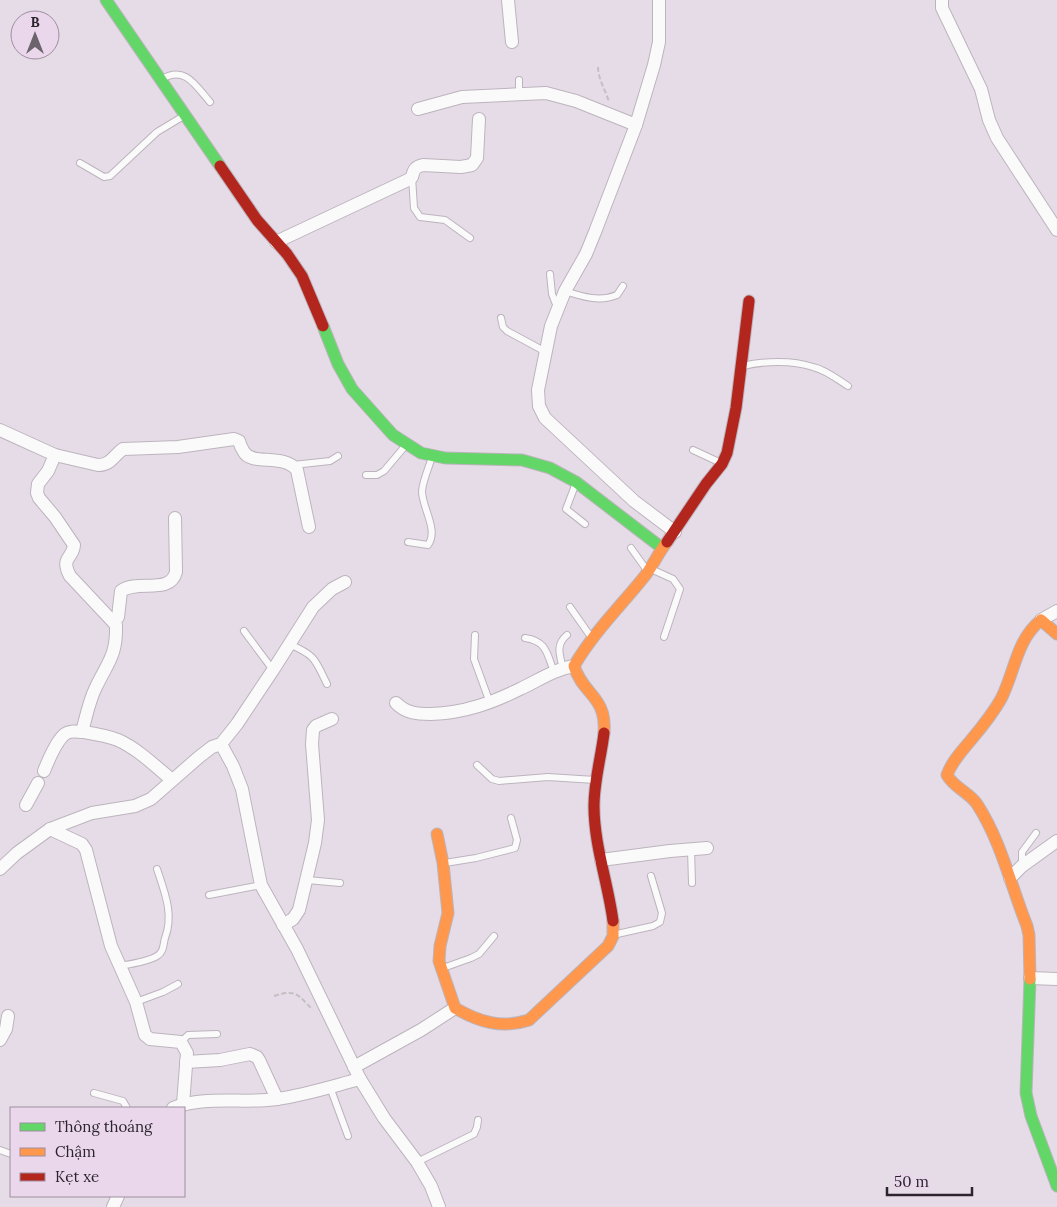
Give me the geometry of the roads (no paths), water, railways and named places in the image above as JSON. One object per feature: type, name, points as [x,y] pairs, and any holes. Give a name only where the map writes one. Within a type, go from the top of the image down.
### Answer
[{"type":"street","points":[[106,0],[257,220],[302,276],[338,364],[352,389],[393,435],[421,453],[445,458],[522,460],[550,468],[669,539]]},
{"type":"street","points":[[508,0],[512,42]]},
{"type":"street","points":[[659,0],[657,50],[636,125],[586,254],[566,291],[551,326],[538,390],[539,406],[545,418],[634,501],[669,539]]},
{"type":"street","points":[[942,0],[942,8],[981,89],[989,120],[997,138],[1057,230]]},
{"type":"street","points":[[418,109],[462,97],[519,96],[546,93],[636,125]]},
{"type":"street","points":[[276,242],[409,179],[414,169],[423,164],[467,167],[475,163],[477,158],[479,119]]},
{"type":"street","points":[[396,703],[403,710],[422,714],[448,714],[476,708],[564,669],[585,647],[649,570],[706,484],[722,464],[727,453],[735,417],[749,301]]},
{"type":"street","points":[[0,430],[55,455],[98,466],[105,466],[123,449],[178,447],[234,439],[239,441],[244,453],[249,458],[286,461],[293,464],[297,470],[309,527]]},
{"type":"street","points":[[55,455],[52,464],[38,484],[36,493],[74,545],[74,550],[68,556],[66,568],[70,576],[116,618]]},
{"type":"street","points":[[82,732],[95,688],[111,661],[115,650],[116,618],[121,591],[124,588],[140,585],[164,585],[170,583],[175,578],[175,518]]},
{"type":"street","points":[[0,869],[17,853],[50,829],[92,813],[143,804],[160,793],[172,780],[212,747],[221,744],[237,724],[273,670],[312,607],[332,589],[346,582]]},
{"type":"street","points":[[1057,611],[1034,625],[1025,638],[1004,693],[988,718],[952,763],[947,775],[952,782],[976,802],[993,835],[1029,935],[1030,978],[1026,1093],[1031,1116],[1057,1186]]},
{"type":"street","points":[[1041,620],[1057,634]]},
{"type":"street","points":[[437,834],[443,863],[448,913],[439,956],[455,1008],[470,1017],[495,1025],[508,1026],[529,1020],[608,946],[612,941],[613,935],[613,917],[601,860],[594,810],[596,780],[603,744],[604,713],[598,700],[577,674],[564,669]]},
{"type":"street","points":[[283,925],[297,915],[315,843],[318,820],[312,730],[316,726],[332,719]]},
{"type":"street","points":[[44,771],[50,757],[64,735],[71,731],[101,735],[119,740],[147,759],[172,780]]},
{"type":"street","points":[[221,744],[233,766],[242,789],[260,885],[297,949],[360,1079],[384,1118],[417,1162],[431,1186],[439,1207]]},
{"type":"street","points":[[26,806],[38,783]]},
{"type":"street","points":[[50,829],[82,844],[86,850],[111,946],[136,1002],[145,1036],[147,1038],[181,1042],[187,1053],[178,1106],[277,1099],[360,1079]]},
{"type":"street","points":[[1010,878],[1022,866],[1057,840]]},
{"type":"street","points":[[601,860],[707,848]]},
{"type":"street","points":[[1030,978],[1057,979]]},
{"type":"street","points":[[354,1066],[421,1030],[455,1008]]},
{"type":"street","points":[[0,1040],[6,1029],[8,1016]]},
{"type":"street","points":[[186,1062],[220,1060],[253,1055],[260,1060],[277,1099]]},
{"type":"lane","points":[[160,80],[169,74],[178,73],[185,76],[210,102]]},
{"type":"lane","points":[[519,80],[519,96]]},
{"type":"lane","points":[[80,163],[104,177],[110,176],[157,132],[186,115]]},
{"type":"lane","points":[[409,179],[414,208],[417,214],[424,218],[446,220],[470,238]]},
{"type":"lane","points":[[550,274],[552,294],[558,308]]},
{"type":"lane","points":[[566,291],[600,299],[617,295],[622,286]]},
{"type":"lane","points":[[501,318],[503,327],[507,331],[546,352]]},
{"type":"lane","points":[[741,367],[765,363],[813,366],[848,386]]},
{"type":"lane","points":[[366,475],[377,475],[384,471],[407,444]]},
{"type":"lane","points":[[693,450],[722,464]]},
{"type":"lane","points":[[408,542],[428,545],[432,541],[432,531],[422,492],[432,455]]},
{"type":"lane","points":[[293,464],[330,461],[338,456]]},
{"type":"lane","points":[[576,482],[566,509],[585,524]]},
{"type":"lane","points":[[631,548],[649,570],[665,575],[676,582],[680,589],[664,637]]},
{"type":"lane","points":[[570,607],[592,638]]},
{"type":"lane","points":[[244,631],[273,670]]},
{"type":"lane","points":[[475,635],[474,659],[490,703]]},
{"type":"lane","points":[[564,669],[558,648],[561,640],[567,635]]},
{"type":"lane","points":[[525,638],[536,639],[564,669]]},
{"type":"lane","points":[[289,644],[310,654],[315,660],[326,684]]},
{"type":"lane","points":[[477,765],[498,781],[548,777],[596,780]]},
{"type":"lane","points":[[443,863],[476,858],[515,848],[517,840],[511,818]]},
{"type":"lane","points":[[1022,866],[1022,852],[1036,833]]},
{"type":"lane","points":[[691,849],[692,884]]},
{"type":"lane","points":[[119,966],[153,958],[160,954],[162,950],[169,930],[170,918],[157,869]]},
{"type":"lane","points":[[613,935],[653,926],[660,922],[662,913],[651,876]]},
{"type":"lane","points":[[307,880],[340,883]]},
{"type":"lane","points":[[209,895],[260,885]]},
{"type":"lane","points":[[442,969],[479,954],[494,936]]},
{"type":"lane","points":[[136,1002],[178,984]]},
{"type":"lane","points":[[181,1042],[188,1035],[217,1034]]},
{"type":"lane","points":[[330,1087],[348,1136]]},
{"type":"lane","points":[[94,1093],[123,1101],[126,1107]]},
{"type":"lane","points":[[417,1162],[474,1134],[478,1120]]}]
